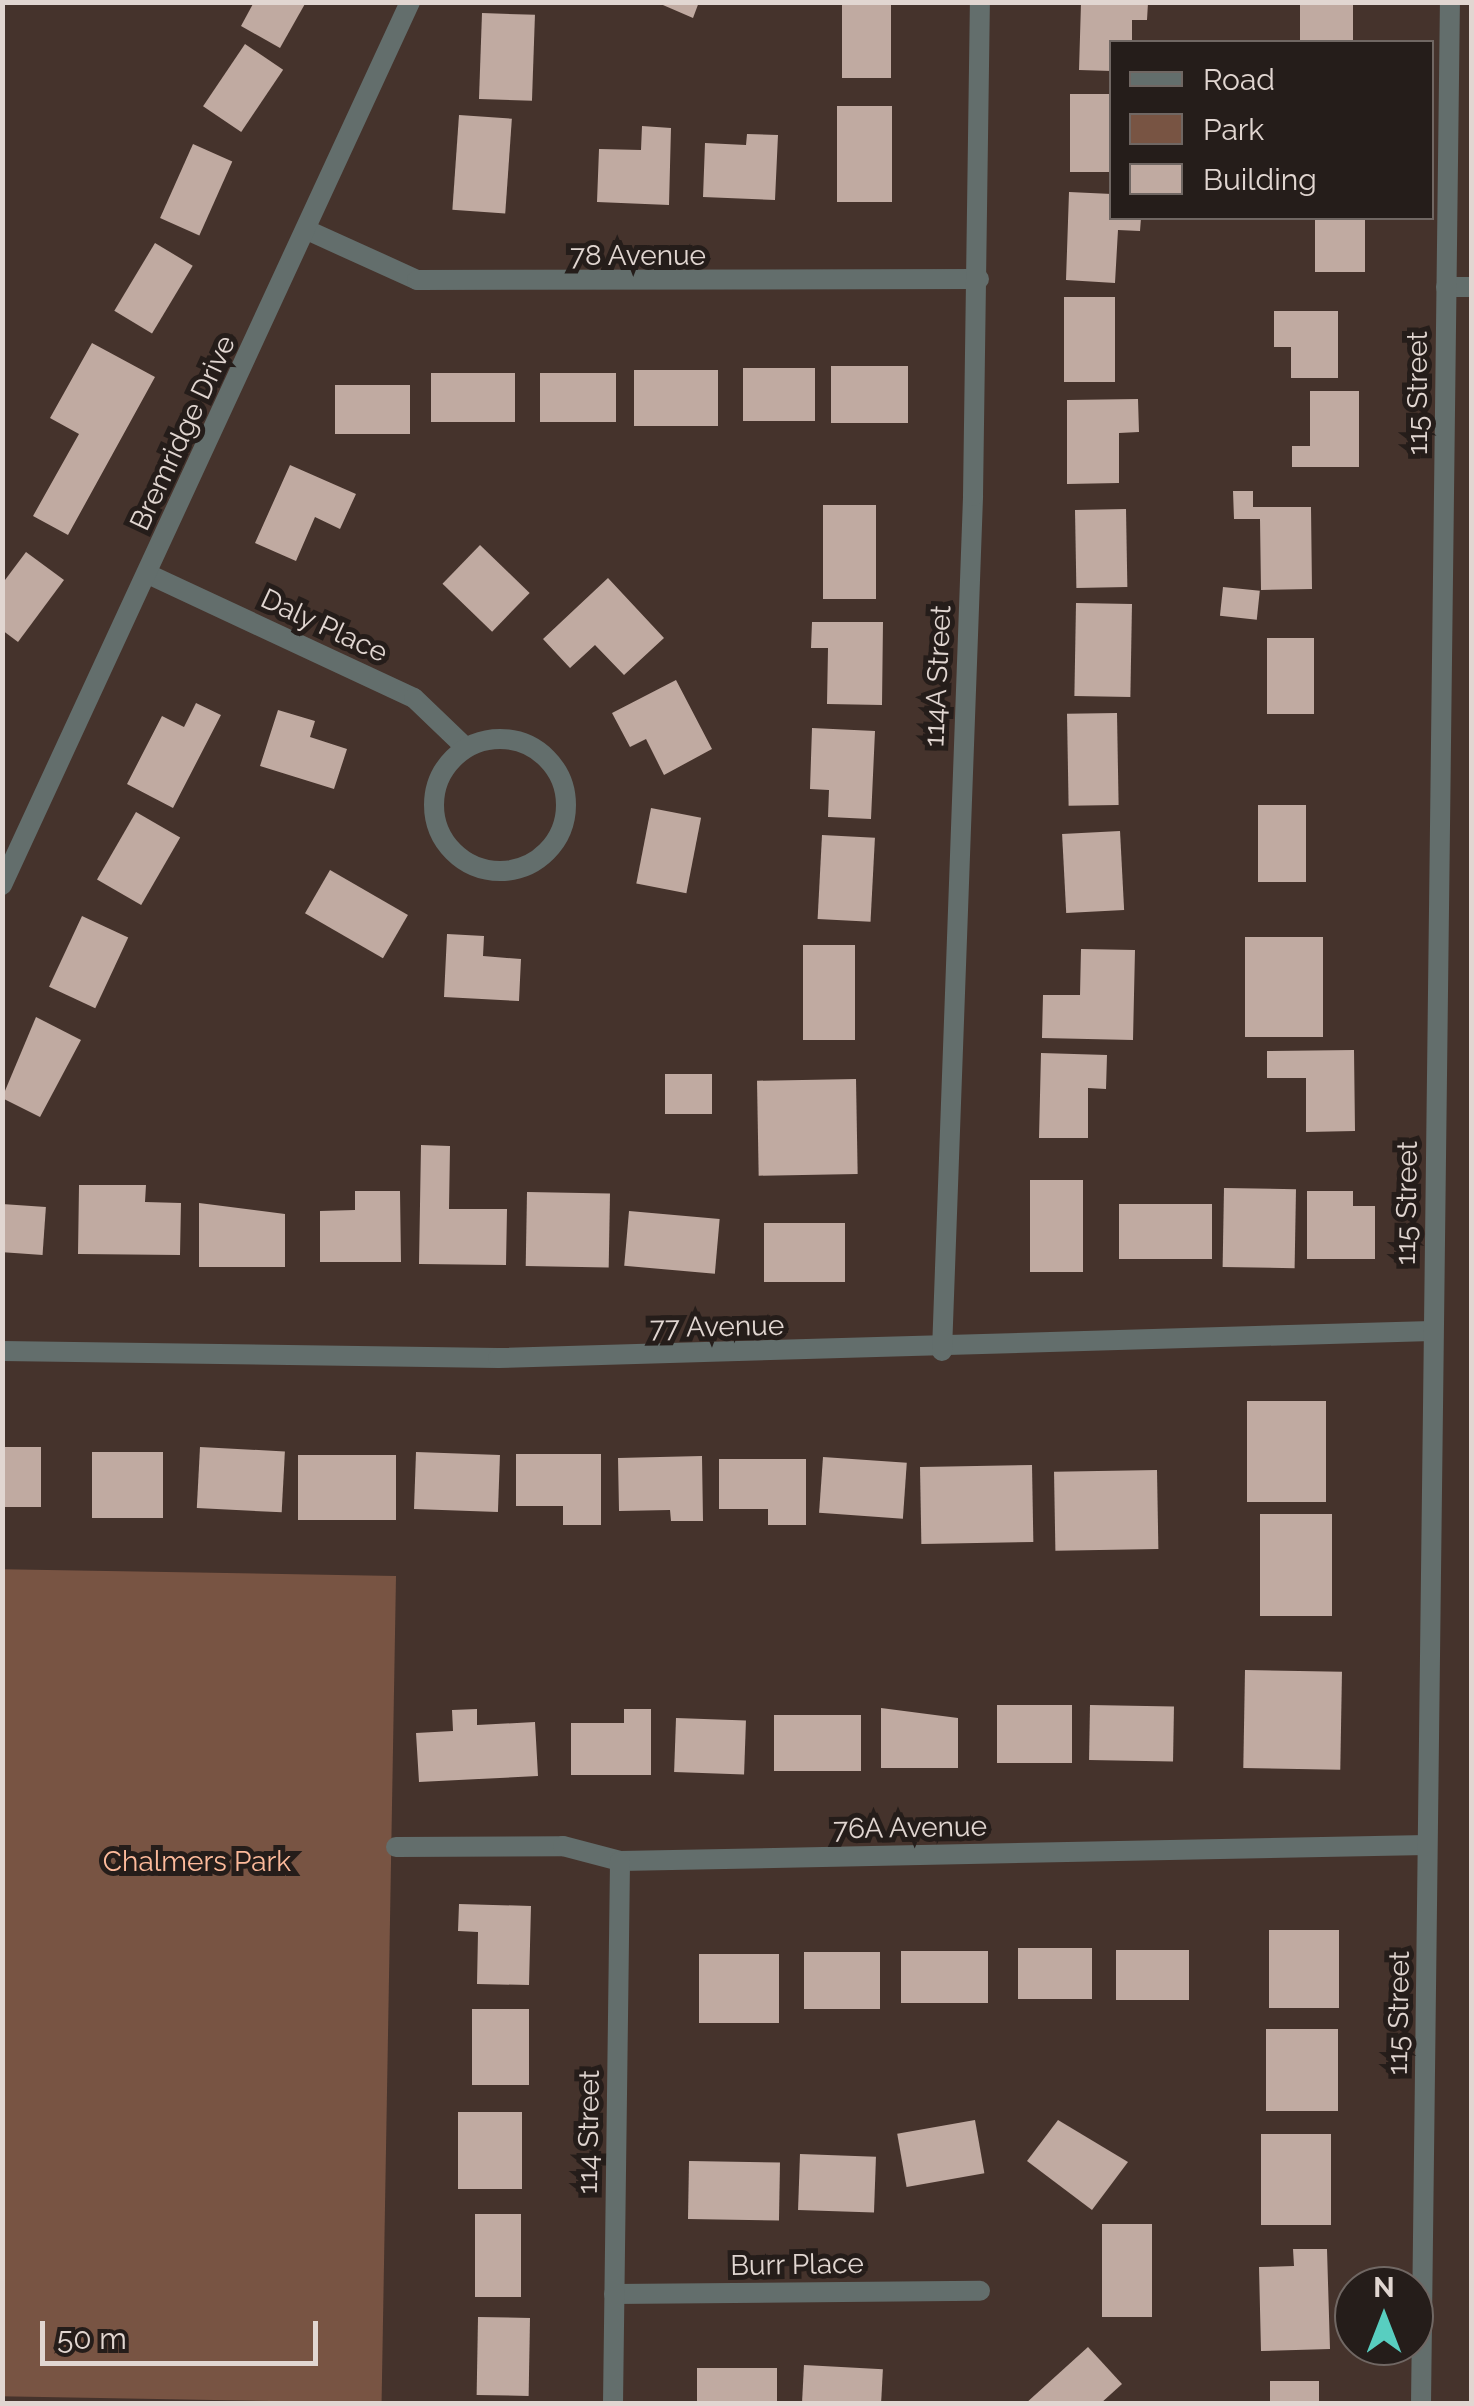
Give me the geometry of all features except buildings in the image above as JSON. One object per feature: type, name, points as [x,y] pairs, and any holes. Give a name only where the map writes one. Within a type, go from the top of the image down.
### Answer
[{"type":"street","name":"Bremridge Drive","points":[[2,886],[410,2]]},
{"type":"street","name":"114A Street","points":[[942,1351],[979,279],[980,2]]},
{"type":"street","name":"115 Street","points":[[1421,2404],[1450,2]]},
{"type":"street","name":"78 Avenue","points":[[308,230],[417,280],[979,279]]},
{"type":"street","points":[[1446,287],[1472,287]]},
{"type":"street","name":"Daly Place","points":[[148,574],[414,698],[464,746]]},
{"type":"street","points":[[508,736],[556,765],[569,802],[558,842],[528,868],[479,872],[436,834],[434,781],[464,746],[508,736]]},
{"type":"street","name":"77 Avenue","points":[[2,1351],[942,1351],[1432,1331]]},
{"type":"street","name":"76A Avenue","points":[[396,1847],[563,1846],[620,1861],[1427,1845]]},
{"type":"street","name":"114 Street","points":[[613,2404],[620,1861]]},
{"type":"street","name":"Burr Place","points":[[614,2294],[980,2291]]},
{"type":"green space","name":"Chalmers Park","points":[[3,1569],[396,1576],[382,2403],[2,2396]]}]
